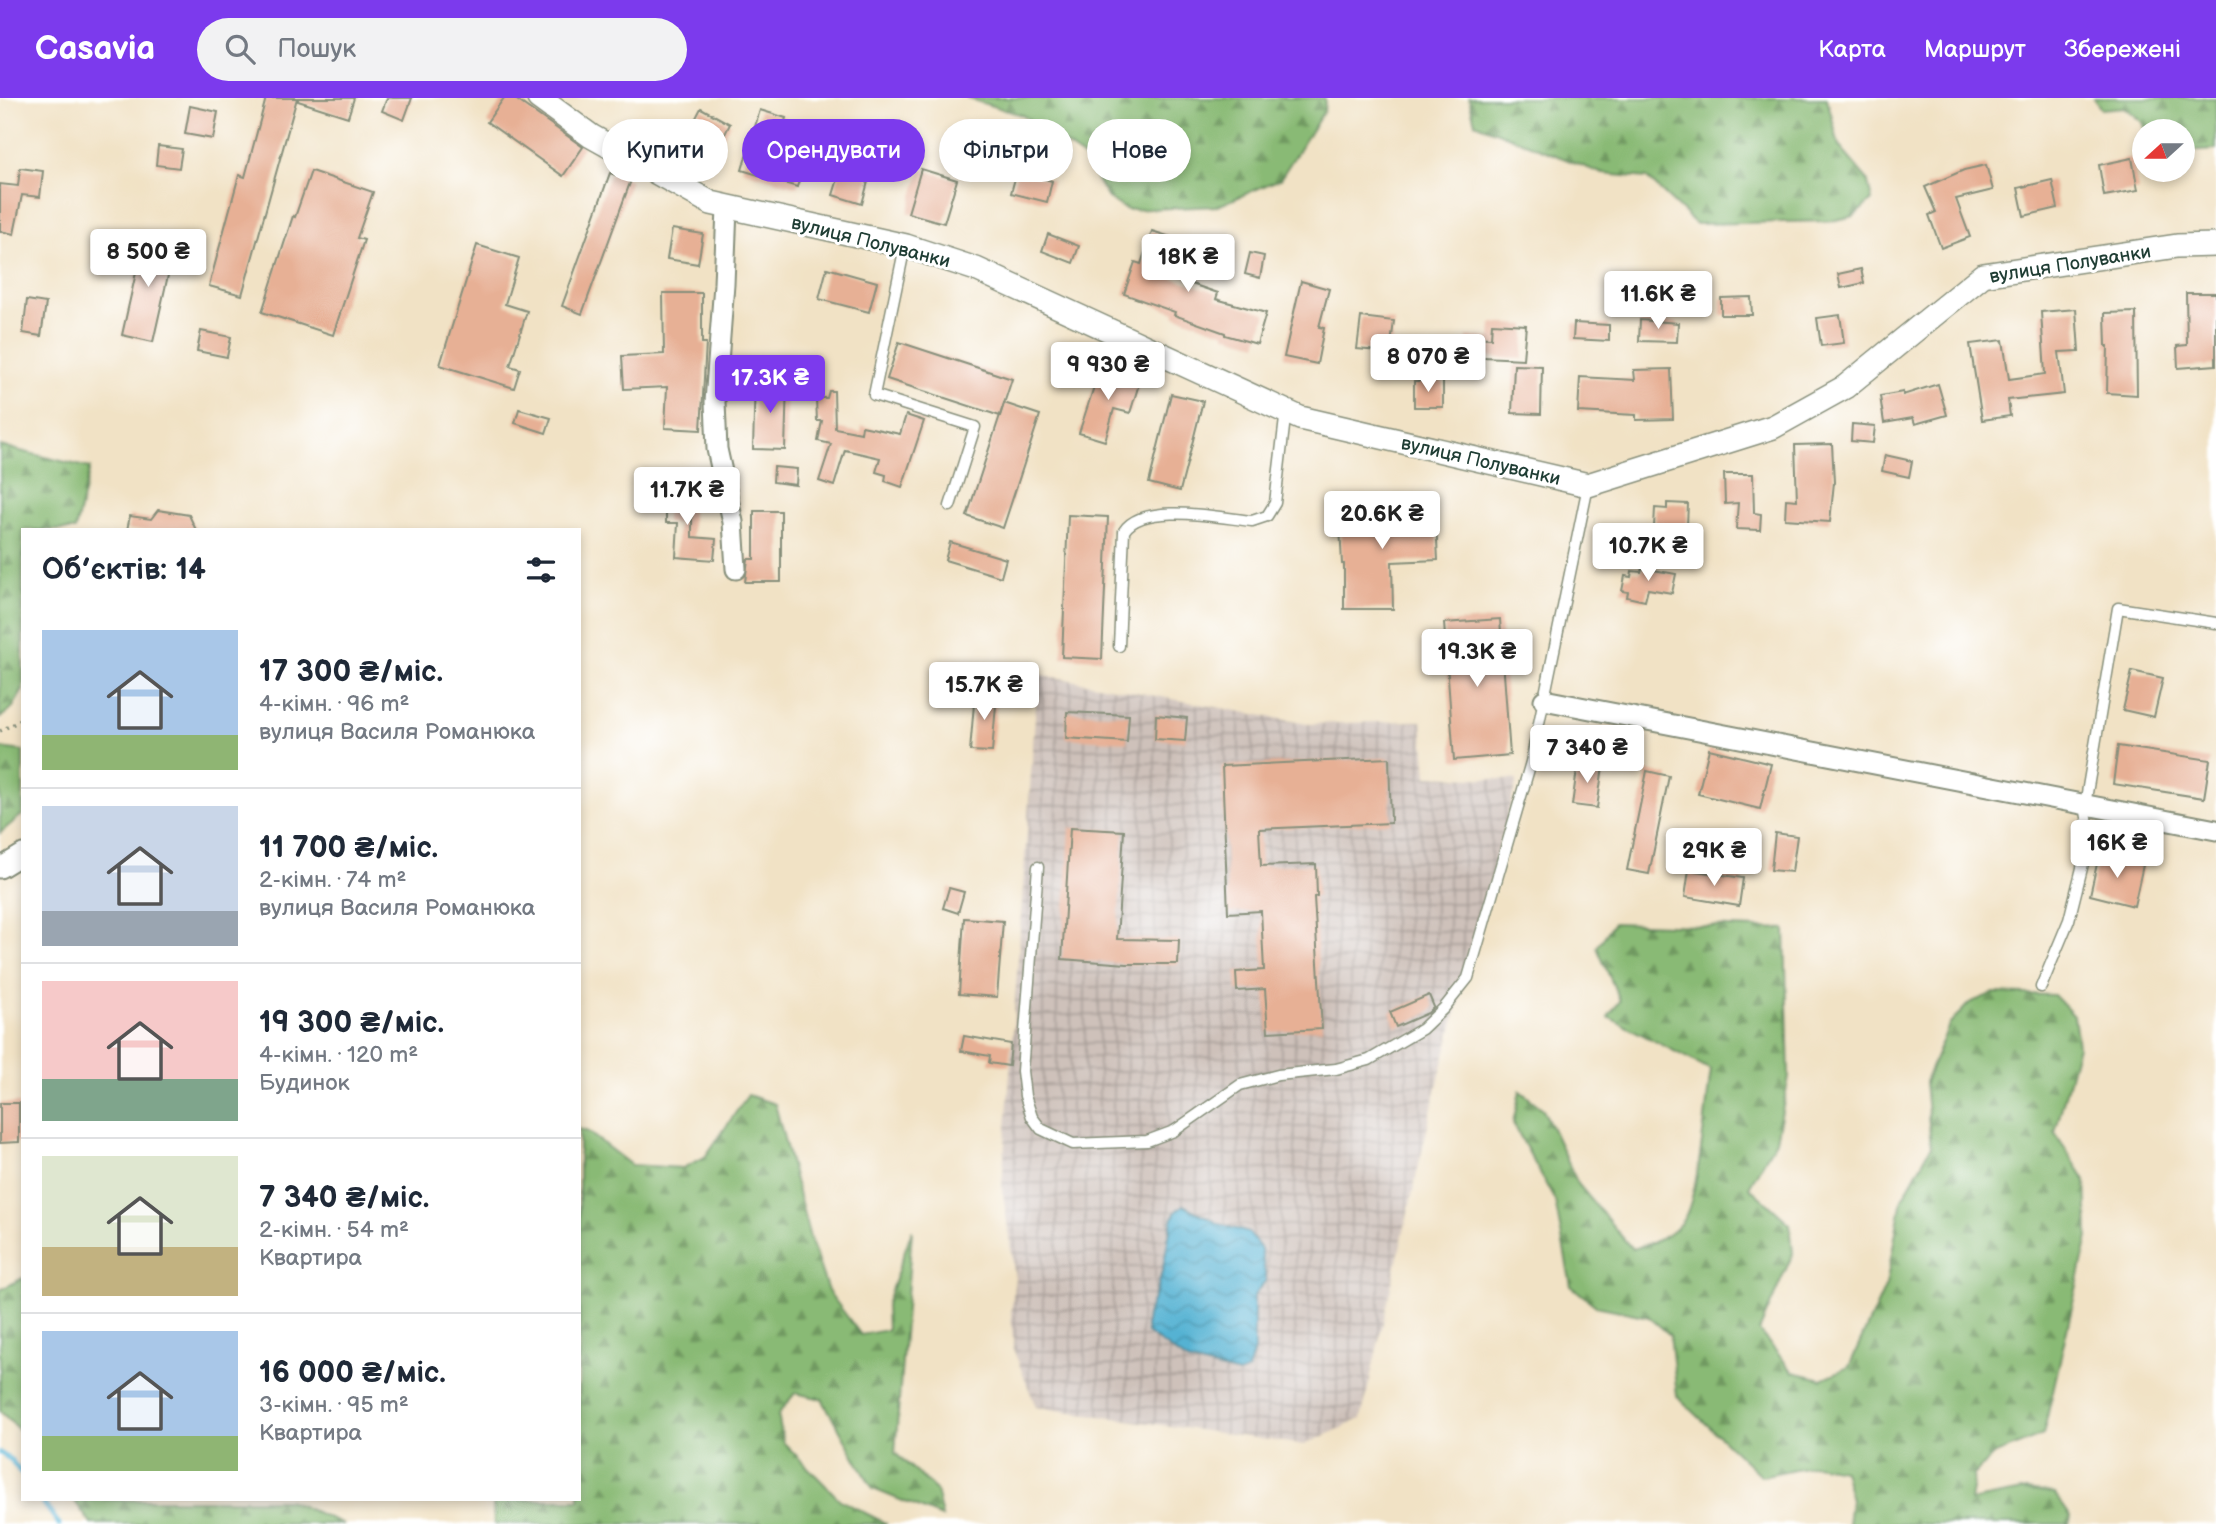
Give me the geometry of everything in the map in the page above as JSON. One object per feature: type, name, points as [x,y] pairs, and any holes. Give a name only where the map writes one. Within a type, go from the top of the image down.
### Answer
[{"type":"street","name":"вулиця Полуванки","points":[[539,98],[591,136],[711,203],[905,246],[976,269],[1300,418],[1588,485],[1773,427],[1845,387],[1983,275],[2177,246],[2216,245]]},
{"type":"street","points":[[727,208],[715,402],[717,449],[733,522],[736,569]]},
{"type":"street","points":[[1544,700],[2216,830]]},
{"type":"street","points":[[0,868],[21,854]]},
{"type":"lane","points":[[905,246],[874,396],[975,427],[950,506]]},
{"type":"lane","points":[[1119,646],[1124,531],[1129,523],[1154,513],[1252,521],[1267,516],[1275,503],[1286,410]]},
{"type":"lane","points":[[1038,867],[1022,1072],[1025,1096],[1032,1116],[1041,1129],[1073,1144],[1147,1141],[1174,1131],[1240,1085],[1278,1075],[1336,1069],[1369,1060],[1422,1029],[1444,1008],[1468,978],[1531,762],[1588,485]]},
{"type":"lane","points":[[2041,987],[2069,920],[2090,836],[2085,805],[2118,608],[2216,622]]},
{"type":"path","points":[[0,730],[21,720]]},
{"type":"shaded area","points":[[1038,674],[1307,724],[1422,721],[1427,776],[1517,780],[1435,1094],[1361,1419],[1304,1445],[1036,1407],[1014,1351],[1011,1313],[1015,1278],[1002,1186]]},
{"type":"green space","points":[[966,98],[1325,98],[1324,111],[1280,179],[1218,206],[1127,210],[1108,198],[1098,182],[1191,182],[1191,119],[1087,119],[1087,164],[1073,150],[1073,119],[1028,119]]},
{"type":"green space","points":[[1469,98],[1827,98],[1839,146],[1867,179],[1872,200],[1854,216],[1832,221],[1696,224],[1647,178],[1603,174],[1475,123]]},
{"type":"green space","points":[[2093,98],[2216,98],[2216,150],[2195,151],[2195,119],[2138,119],[2124,107],[2101,109]]},
{"type":"green space","points":[[0,446],[90,468],[75,528],[21,528],[21,693],[13,707],[0,718]]},
{"type":"green space","points":[[0,748],[21,751],[21,816],[0,833]]},
{"type":"green space","points":[[1614,923],[1785,929],[1789,1077],[1776,1140],[1749,1187],[1790,1224],[1793,1253],[1759,1331],[1793,1372],[1822,1379],[1849,1367],[1886,1285],[1902,1199],[1931,1147],[1925,1082],[1949,1025],[1969,1003],[1994,993],[2054,995],[2074,1016],[2078,1046],[2055,1133],[2086,1181],[2088,1237],[2043,1435],[1993,1455],[1974,1475],[1970,1501],[2027,1490],[2055,1494],[2071,1517],[2069,1524],[1848,1524],[1851,1500],[1843,1470],[1815,1465],[1761,1476],[1677,1396],[1670,1335],[1649,1317],[1596,1306],[1571,1286],[1555,1201],[1513,1123],[1520,1091],[1543,1109],[1578,1184],[1632,1249],[1667,1236],[1683,1220],[1689,1209],[1698,1171],[1711,1070],[1608,1017],[1620,1001],[1597,947]]},
{"type":"green space","points":[[748,1095],[775,1104],[810,1238],[828,1291],[861,1335],[887,1330],[886,1305],[912,1230],[895,1453],[936,1490],[942,1517],[873,1489],[822,1399],[795,1393],[778,1414],[783,1442],[840,1500],[887,1524],[494,1524],[493,1501],[581,1501],[581,1130],[588,1132],[631,1165],[683,1168],[705,1157]]},
{"type":"green space","points":[[21,1279],[21,1432],[0,1411],[0,1290]]},
{"type":"green space","points":[[75,1501],[290,1501],[343,1524],[91,1524]]},
{"type":"water","points":[[1183,1205],[1220,1224],[1249,1233],[1261,1249],[1266,1280],[1254,1296],[1254,1350],[1248,1370],[1239,1374],[1187,1361],[1147,1333],[1147,1314],[1160,1278],[1172,1220]]},
{"type":"building","points":[[266,98],[297,98],[242,295],[209,286],[239,175],[245,177]]},
{"type":"building","points":[[298,98],[354,98],[348,117],[298,101]]},
{"type":"building","points":[[387,98],[412,98],[404,120],[382,111]]},
{"type":"building","points":[[504,98],[514,98],[583,147],[563,176],[487,122]]},
{"type":"building","points":[[190,106],[218,112],[213,139],[185,134]]},
{"type":"building","points":[[701,108],[721,119],[695,119]]},
{"type":"building","points":[[760,110],[786,118],[786,119],[757,119]]},
{"type":"building","points":[[158,146],[182,149],[179,168],[156,165]]},
{"type":"building","points":[[2132,158],[2132,182],[2136,182],[2138,190],[2104,196],[2099,165]]},
{"type":"building","points":[[1986,165],[1993,190],[1956,199],[1970,237],[1941,248],[1929,215],[1936,212],[1925,187],[1964,170]]},
{"type":"building","points":[[20,168],[43,171],[40,197],[22,195],[14,234],[0,231],[0,184],[18,186]]},
{"type":"building","points":[[925,170],[939,174],[939,182],[956,182],[944,223],[908,213],[917,182],[925,182]]},
{"type":"building","points":[[311,171],[373,192],[357,238],[364,240],[333,335],[262,312],[293,216],[295,217]]},
{"type":"building","points":[[2052,180],[2058,208],[2024,216],[2018,188]]},
{"type":"building","points":[[607,182],[630,182],[582,314],[562,306]]},
{"type":"building","points":[[781,182],[799,182],[797,187]]},
{"type":"building","points":[[837,182],[868,182],[862,204],[833,195]]},
{"type":"building","points":[[1014,182],[1052,182],[1047,202],[1011,193]]},
{"type":"building","points":[[672,229],[703,234],[698,264],[667,259]]},
{"type":"building","points":[[1152,231],[1183,241],[1171,277],[1218,293],[1216,299],[1266,313],[1257,344],[1225,335],[1174,315],[1175,312],[1124,294],[1135,262],[1141,264]]},
{"type":"building","points":[[1048,234],[1079,246],[1073,263],[1042,251]]},
{"type":"building","points":[[144,237],[175,244],[153,342],[122,335]]},
{"type":"building","points":[[477,245],[519,258],[505,304],[527,311],[510,366],[520,369],[514,388],[440,365]]},
{"type":"building","points":[[1250,253],[1264,256],[1260,278],[1245,274]]},
{"type":"building","points":[[827,268],[877,282],[869,312],[819,299]]},
{"type":"building","points":[[1861,269],[1864,283],[1841,288],[1838,274]]},
{"type":"building","points":[[1301,281],[1329,289],[1319,327],[1324,328],[1317,364],[1284,357]]},
{"type":"building","points":[[663,293],[702,293],[702,343],[706,343],[701,430],[665,428],[667,387],[624,389],[622,356],[664,354]]},
{"type":"building","points":[[2186,293],[2216,293],[2216,365],[2178,368],[2177,346],[2187,345]]},
{"type":"building","points":[[1751,297],[1752,315],[1721,315],[1721,298]]},
{"type":"building","points":[[27,300],[46,303],[41,336],[23,333]]},
{"type":"building","points":[[2076,309],[2079,351],[2059,352],[2064,394],[2008,400],[2010,416],[1982,420],[1970,344],[2003,340],[2009,379],[2045,374],[2041,312]]},
{"type":"building","points":[[2136,312],[2137,395],[2107,393],[2108,346],[2105,313]]},
{"type":"building","points":[[1840,315],[1844,343],[1821,346],[1817,318]]},
{"type":"building","points":[[1361,317],[1394,321],[1390,352],[1357,349]]},
{"type":"building","points":[[1640,320],[1678,323],[1677,342],[1639,341]]},
{"type":"building","points":[[1492,323],[1526,325],[1523,359],[1483,357],[1482,375],[1466,375],[1467,337],[1491,338]]},
{"type":"building","points":[[1574,323],[1609,325],[1609,341],[1573,339]]},
{"type":"building","points":[[201,331],[231,337],[227,357],[197,351]]},
{"type":"building","points":[[899,342],[1012,379],[1000,416],[887,379]]},
{"type":"building","points":[[1514,365],[1542,366],[1541,414],[1512,413]]},
{"type":"building","points":[[1100,368],[1140,381],[1130,413],[1114,409],[1105,441],[1079,433]]},
{"type":"building","points":[[1671,369],[1673,419],[1636,420],[1636,415],[1578,412],[1580,377],[1635,380],[1634,370]]},
{"type":"building","points":[[755,380],[787,381],[785,450],[753,449]]},
{"type":"building","points":[[1414,381],[1443,381],[1443,407],[1414,407]]},
{"type":"building","points":[[1938,384],[1947,415],[1915,424],[1913,418],[1884,423],[1880,396],[1903,392],[1903,395]]},
{"type":"building","points":[[829,391],[834,391],[835,428],[861,433],[862,426],[900,434],[906,415],[924,421],[902,487],[885,481],[886,475],[876,472],[880,458],[845,450],[834,486],[819,481],[831,444],[818,441],[822,421],[817,421],[816,398],[827,398]]},
{"type":"building","points":[[1171,394],[1203,401],[1180,491],[1149,483]]},
{"type":"building","points":[[1004,403],[1040,415],[1003,528],[967,516]]},
{"type":"building","points":[[519,409],[551,418],[546,433],[515,423]]},
{"type":"building","points":[[1852,424],[1875,426],[1873,443],[1851,441]]},
{"type":"building","points":[[1832,444],[1834,482],[1830,522],[1785,519],[1786,499],[1797,500],[1795,445]]},
{"type":"building","points":[[1885,455],[1912,461],[1909,477],[1882,471]]},
{"type":"building","points":[[774,467],[797,469],[796,485],[773,482]]},
{"type":"building","points":[[1724,474],[1753,474],[1754,513],[1761,514],[1760,530],[1736,529],[1738,503],[1725,504]]},
{"type":"building","points":[[681,488],[692,488],[692,537],[716,539],[714,560],[676,557],[678,523],[666,523],[666,493],[681,493]]},
{"type":"building","points":[[1435,502],[1438,560],[1392,562],[1393,609],[1344,609],[1344,564],[1339,507],[1367,505],[1368,521],[1406,519],[1405,504]]},
{"type":"building","points":[[1667,503],[1688,504],[1686,547],[1653,545],[1655,508],[1667,509]]},
{"type":"building","points":[[158,510],[189,515],[195,528],[127,528],[130,516],[151,519]]},
{"type":"building","points":[[754,511],[781,511],[781,582],[745,582],[748,559],[754,559]]},
{"type":"building","points":[[1068,515],[1108,517],[1102,659],[1062,657]]},
{"type":"building","points":[[950,542],[1006,559],[1001,577],[945,560]]},
{"type":"building","points":[[1642,568],[1676,574],[1672,593],[1648,589],[1645,601],[1627,597],[1628,592],[1622,591],[1625,576],[1631,577],[1632,571],[1641,572]]},
{"type":"building","points":[[1500,619],[1510,755],[1454,760],[1444,623]]},
{"type":"building","points":[[2132,671],[2163,678],[2154,717],[2123,710]]},
{"type":"building","points":[[975,692],[997,693],[992,752],[970,751]]},
{"type":"building","points":[[1067,712],[1129,715],[1127,742],[1066,738]]},
{"type":"building","points":[[1156,715],[1187,718],[1185,741],[1155,739]]},
{"type":"building","points":[[2118,746],[2210,760],[2204,798],[2113,784]]},
{"type":"building","points":[[1709,749],[1771,764],[1760,809],[1698,794]]},
{"type":"building","points":[[1389,758],[1391,823],[1259,829],[1261,866],[1316,864],[1317,896],[1314,897],[1322,1029],[1268,1032],[1265,989],[1237,991],[1236,972],[1264,970],[1261,911],[1228,913],[1222,766]]},
{"type":"building","points":[[1578,762],[1603,766],[1597,808],[1572,805]]},
{"type":"building","points":[[1647,771],[1669,776],[1649,874],[1627,870]]},
{"type":"building","points":[[1070,828],[1124,831],[1117,939],[1179,940],[1178,964],[1127,964],[1062,959]]},
{"type":"building","points":[[1775,833],[1797,836],[1792,872],[1771,870]]},
{"type":"building","points":[[2099,855],[2143,865],[2134,906],[2090,895]]},
{"type":"building","points":[[1689,870],[1743,878],[1739,906],[1685,897]]},
{"type":"building","points":[[949,888],[964,892],[958,913],[943,908]]},
{"type":"building","points":[[964,918],[1003,921],[997,997],[959,994]]},
{"type":"building","points":[[1429,995],[1434,1007],[1428,1013],[1396,1027],[1390,1012]]},
{"type":"building","points":[[964,1036],[1011,1044],[1009,1066],[989,1063],[990,1056],[961,1051]]},
{"type":"building","points":[[0,1103],[19,1103],[19,1142],[0,1143]]},
{"type":"waterway","points":[[0,1453],[11,1460],[21,1473]]},
{"type":"waterway","points":[[42,1501],[59,1524]]}]
